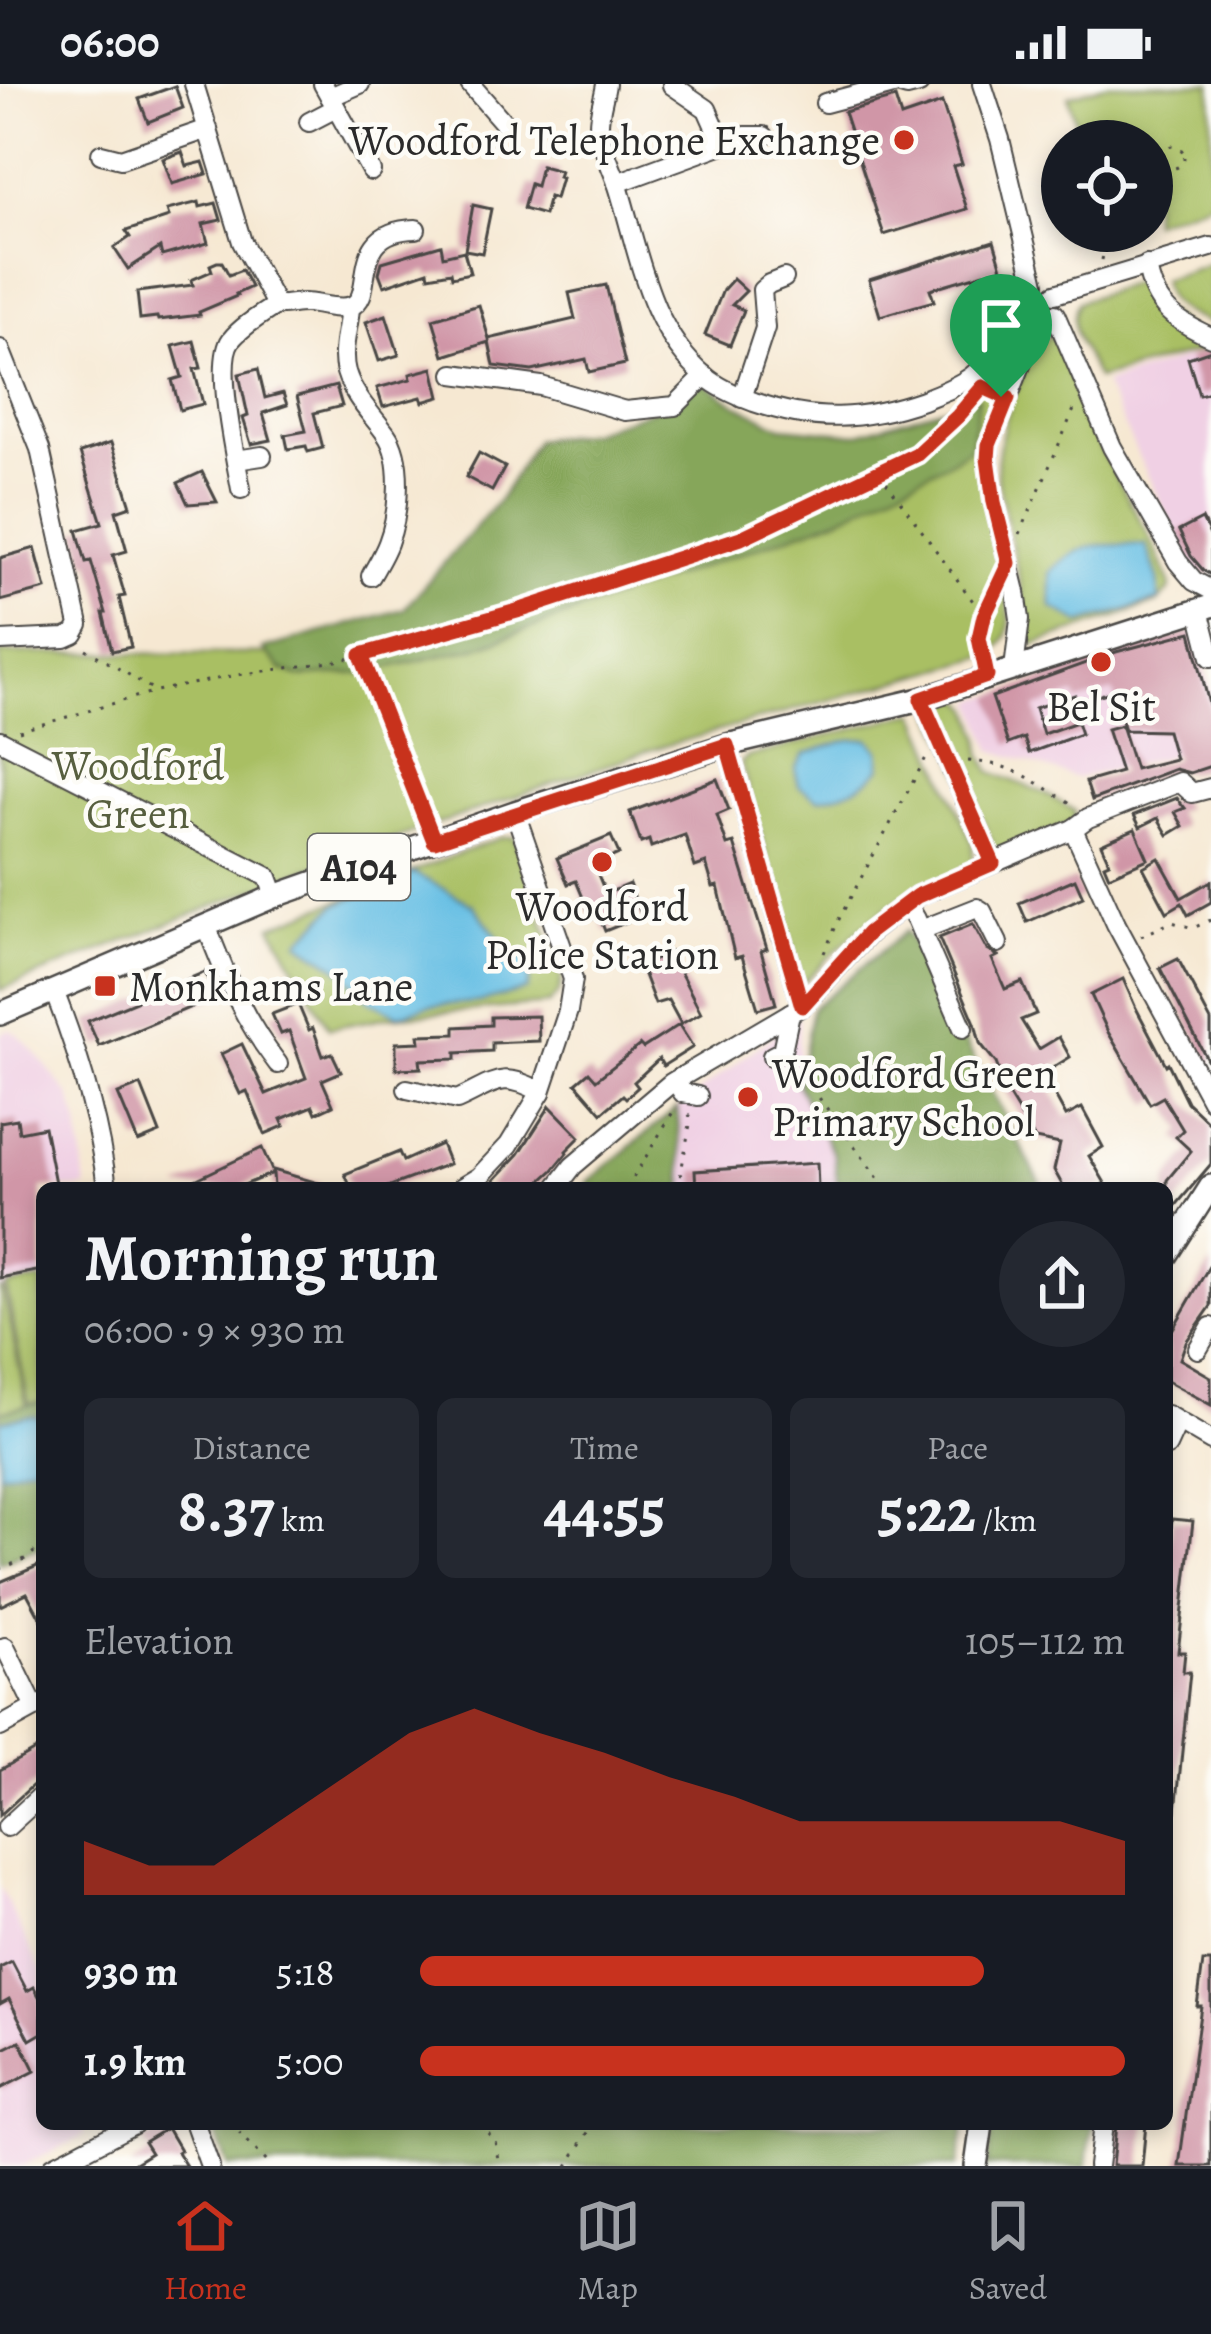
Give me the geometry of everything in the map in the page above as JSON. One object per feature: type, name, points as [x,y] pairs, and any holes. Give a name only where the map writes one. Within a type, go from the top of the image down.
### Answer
[{"type":"main road","name":"A104","points":[[0,1014],[275,896],[515,812],[727,745],[921,699],[1205,608]]},
{"type":"main road","points":[[1173,1246],[1211,1186]]},
{"type":"main road","points":[[976,2166],[981,2130]]},
{"type":"street","points":[[194,84],[242,242],[276,305],[350,307],[357,303],[367,259],[378,242],[395,230],[416,230]]},
{"type":"street","points":[[309,122],[330,96],[360,84]]},
{"type":"street","points":[[470,84],[504,123]]},
{"type":"street","points":[[605,84],[598,123],[602,146],[660,320],[705,376],[742,398],[821,418],[903,406],[946,392],[975,374],[1027,316]]},
{"type":"street","points":[[825,103],[897,84],[919,84]]},
{"type":"street","points":[[982,84],[1035,284]]},
{"type":"street","points":[[672,85],[707,109],[722,143]]},
{"type":"street","points":[[330,96],[370,171]]},
{"type":"street","points":[[100,154],[121,159],[208,129]]},
{"type":"street","points":[[617,183],[722,143],[764,136]]},
{"type":"street","points":[[121,159],[128,182]]},
{"type":"street","points":[[1027,316],[1046,320],[1055,304],[1101,280],[1211,247]]},
{"type":"street","points":[[1147,265],[1150,284],[1170,314],[1211,337]]},
{"type":"street","points":[[742,398],[765,328],[762,290],[784,278]]},
{"type":"street","points":[[1014,669],[1020,619],[988,459],[989,445],[1022,362],[1027,316],[1022,294],[1035,284],[1049,287],[1112,447],[1178,562],[1211,590]]},
{"type":"street","points":[[241,489],[226,397],[226,350],[232,338],[276,305]]},
{"type":"street","points":[[350,307],[345,369],[360,404],[398,454],[389,542],[371,576]]},
{"type":"street","points":[[0,349],[40,449],[79,625],[65,638],[0,640]]},
{"type":"street","points":[[996,350],[1022,362]]},
{"type":"street","points":[[454,374],[541,386],[625,411],[675,406],[705,376]]},
{"type":"street","points":[[236,460],[262,456]]},
{"type":"street","points":[[1205,608],[1211,657]]},
{"type":"street","points":[[921,699],[993,863]]},
{"type":"street","points":[[0,740],[268,877],[275,896]]},
{"type":"street","points":[[727,745],[796,1009],[782,1051],[772,1056]]},
{"type":"street","points":[[561,1182],[573,1166],[675,1081],[796,1009],[868,933],[917,896],[1180,782],[1192,793],[1211,788]]},
{"type":"street","points":[[470,1182],[509,1145],[541,1092],[568,1011],[572,980],[515,812]]},
{"type":"street","points":[[1080,824],[1127,944],[1211,1100]]},
{"type":"street","points":[[907,904],[963,1028]]},
{"type":"street","points":[[921,930],[977,908],[998,943]]},
{"type":"street","points":[[206,925],[230,989],[278,1064]]},
{"type":"street","points":[[55,991],[102,1142],[106,1182]]},
{"type":"street","points":[[406,1089],[457,1100],[488,1082],[506,1078],[541,1092]]},
{"type":"street","points":[[675,1081],[683,1093],[698,1096]]},
{"type":"street","points":[[1198,1349],[1211,1328]]},
{"type":"street","points":[[1173,1420],[1211,1441]]},
{"type":"street","points":[[5,1647],[36,1702]]},
{"type":"street","points":[[0,1727],[36,1707]]},
{"type":"street","points":[[7,1827],[36,1800]]},
{"type":"street","points":[[54,2166],[123,2130]]},
{"type":"street","points":[[197,2130],[210,2166]]},
{"type":"street","points":[[1098,2166],[1101,2130]]},
{"type":"path","points":[[1101,280],[1103,252]]},
{"type":"path","points":[[22,730],[156,691],[361,655],[524,609],[741,538],[917,454],[983,387],[1008,398]]},
{"type":"path","points":[[987,676],[979,638],[984,616],[1079,399],[1089,394]]},
{"type":"path","points":[[879,472],[984,616]]},
{"type":"path","points":[[74,634],[88,652],[156,691]]},
{"type":"path","points":[[361,655],[434,841]]},
{"type":"path","points":[[825,952],[937,737]]},
{"type":"path","points":[[949,759],[991,761],[1020,772],[1078,807],[1080,824]]},
{"type":"path","points":[[1127,944],[1172,922],[1192,928],[1211,920]]},
{"type":"path","points":[[798,1069],[881,1182]]},
{"type":"path","points":[[631,1182],[681,1098],[691,1119],[678,1182]]},
{"type":"path","points":[[0,1569],[36,1551]]},
{"type":"path","points":[[237,2130],[271,2166]]},
{"type":"path","points":[[485,2130],[495,2141],[500,2166]]},
{"type":"path","points":[[568,2166],[589,2130]]},
{"type":"shaded area","points":[[1211,350],[1211,576],[1193,570],[1104,384]]},
{"type":"shaded area","points":[[1195,631],[1211,691],[1211,767],[1201,770],[1194,750],[1077,778],[992,750],[974,701]]},
{"type":"shaded area","name":"Woodford Green Primary School","points":[[799,1016],[798,1086],[834,1155],[837,1182],[683,1182],[677,1108]]},
{"type":"shaded area","points":[[9,1030],[17,1034],[70,1096],[79,1124],[85,1182],[36,1182],[36,1418],[0,1422],[0,1034]]},
{"type":"shaded area","points":[[0,1887],[36,1960],[36,2130],[82,2130],[85,2135],[22,2166],[0,2166]]},
{"type":"green space","points":[[1108,84],[1211,84],[1211,202],[1173,214],[1173,120],[1075,120],[1068,96]]},
{"type":"green space","points":[[1211,263],[1211,324],[1173,304],[1162,280]]},
{"type":"green space","points":[[1141,280],[1157,306],[1211,348],[1097,379],[1075,331],[1078,302]]},
{"type":"green space","points":[[1036,337],[1056,337],[1103,454],[1171,585],[1157,603],[1033,645],[997,476],[1005,423]]},
{"type":"green space","name":"Woodford Green","points":[[999,360],[1008,367],[980,451],[1010,619],[1005,640],[993,651],[650,750],[296,873],[0,990],[0,653],[313,654],[953,414],[950,404],[978,385]]},
{"type":"green space","points":[[703,382],[782,427],[856,434],[979,397],[971,447],[839,518],[475,648],[363,673],[300,677],[282,670],[263,649],[404,609],[500,499],[536,440],[591,432],[653,410]]},
{"type":"green space","points":[[962,698],[971,708],[981,737],[981,754],[991,772],[1075,811],[1073,822],[1007,850],[995,849],[932,709]]},
{"type":"green space","points":[[916,712],[973,844],[973,862],[883,911],[802,984],[741,763],[747,757]]},
{"type":"green space","points":[[502,837],[514,837],[562,977],[559,993],[549,1004],[388,1017],[329,1028],[272,926]]},
{"type":"green space","points":[[906,931],[1040,1182],[837,1182],[834,1155],[798,1086],[812,1008]]},
{"type":"green space","points":[[677,1108],[683,1182],[589,1181]]},
{"type":"green space","points":[[36,1280],[36,1403],[29,1404],[6,1286]]},
{"type":"green space","points":[[0,1289],[27,1407],[0,1412]]},
{"type":"green space","points":[[36,1403],[36,1548],[0,1563],[0,1412]]},
{"type":"green space","points":[[214,2130],[964,2130],[958,2166],[228,2166]]},
{"type":"green space","points":[[992,2130],[1091,2130],[1087,2166],[987,2166]]},
{"type":"water","points":[[1146,545],[1158,579],[1159,600],[1081,623],[1052,607],[1050,572],[1062,561],[1094,546]]},
{"type":"water","points":[[869,739],[879,750],[881,767],[861,785],[818,799],[799,786],[795,769],[804,754],[848,740]]},
{"type":"water","points":[[414,873],[473,905],[508,951],[533,964],[527,990],[399,1015],[370,1001],[340,969],[299,942],[336,905]]},
{"type":"water","points":[[36,1417],[36,1464],[0,1474],[0,1421]]},
{"type":"building","points":[[175,86],[183,108],[148,122],[139,99]]},
{"type":"building","name":"Woodford Telephone Exchange","points":[[895,98],[901,117],[942,103],[962,164],[953,166],[967,209],[884,235],[844,112]]},
{"type":"building","points":[[182,152],[187,166],[203,162],[207,174],[172,184],[163,159]]},
{"type":"building","points":[[541,166],[560,171],[561,178],[544,215],[523,209]]},
{"type":"building","points":[[199,202],[200,207],[216,203],[221,220],[203,224],[208,243],[162,256],[160,248],[128,269],[114,248],[130,237],[126,231],[169,217],[167,210]]},
{"type":"building","points":[[473,205],[491,209],[482,253],[465,250]]},
{"type":"building","points":[[994,241],[1002,268],[930,289],[934,301],[880,316],[869,280]]},
{"type":"building","points":[[441,245],[443,256],[464,251],[470,273],[429,276],[428,271],[384,286],[379,273],[382,262]]},
{"type":"building","points":[[222,262],[229,275],[242,270],[251,287],[200,315],[140,319],[137,292],[193,285],[191,280],[212,271],[210,265]]},
{"type":"building","points":[[733,279],[746,291],[732,305],[744,310],[730,345],[705,335],[723,290]]},
{"type":"building","points":[[606,285],[625,364],[589,372],[586,359],[532,371],[494,366],[489,342],[444,356],[433,319],[479,305],[489,339],[575,319],[569,293]]},
{"type":"building","points":[[386,315],[399,355],[379,361],[366,322]]},
{"type":"building","points":[[194,341],[201,368],[194,369],[203,404],[180,410],[172,380],[182,377],[173,346]]},
{"type":"building","points":[[1211,350],[1211,392],[1199,395],[1188,358]]},
{"type":"building","points":[[433,368],[440,397],[383,407],[377,388]]},
{"type":"building","points":[[258,369],[265,398],[283,393],[287,405],[263,413],[271,440],[251,444],[239,374]]},
{"type":"building","points":[[336,386],[342,406],[314,413],[323,448],[288,449],[285,435],[306,431],[297,396]]},
{"type":"building","points":[[111,443],[131,506],[116,511],[127,551],[113,555],[125,596],[119,597],[131,647],[112,651],[91,561],[86,562],[77,530],[102,523],[80,453]]},
{"type":"building","points":[[479,453],[505,467],[492,491],[466,477]]},
{"type":"building","points":[[202,472],[217,502],[188,504],[178,483]]},
{"type":"building","points":[[1202,519],[1211,537],[1211,575],[1191,556],[1179,531]]},
{"type":"building","points":[[35,548],[46,589],[0,601],[0,558]]},
{"type":"building","points":[[1191,632],[1211,712],[1211,766],[1190,773],[1175,769],[1092,800],[1086,782],[1121,772],[1107,729],[1121,725],[1135,769],[1175,759],[1167,731],[1125,730],[1113,691],[1077,702],[1075,695],[1035,708],[1043,734],[1077,722],[1081,734],[1029,753],[1024,738],[1008,744],[992,697],[1116,652]]},
{"type":"building","points":[[717,779],[729,810],[717,815],[727,845],[734,843],[767,949],[761,951],[776,1004],[758,1009],[742,956],[735,958],[718,886],[713,887],[706,863],[695,867],[685,835],[651,847],[649,840],[641,843],[630,812]]},
{"type":"building","points":[[1177,798],[1185,808],[1175,812],[1183,826],[1168,835],[1158,818],[1140,827],[1134,815]]},
{"type":"building","points":[[1135,829],[1148,859],[1109,876],[1101,844]]},
{"type":"building","points":[[611,836],[619,854],[594,865],[606,894],[629,884],[642,916],[605,931],[599,916],[592,919],[576,881],[568,884],[557,858]]},
{"type":"building","points":[[1159,858],[1181,898],[1211,881],[1211,902],[1188,915],[1182,903],[1167,912],[1143,867]]},
{"type":"building","points":[[1075,879],[1083,897],[1027,922],[1019,903]]},
{"type":"building","points":[[973,924],[987,950],[998,956],[992,959],[1005,989],[1022,982],[1036,1014],[1021,1020],[1039,1049],[1059,1037],[1070,1057],[1043,1074],[1066,1116],[1082,1108],[1103,1147],[1089,1156],[1104,1182],[1061,1182],[1054,1170],[1060,1144],[1035,1139],[1007,1093],[996,1063],[980,1043],[939,938]]},
{"type":"building","points":[[670,952],[701,1013],[681,1024],[668,1000],[655,1004],[641,967]]},
{"type":"building","points":[[1178,959],[1211,1021],[1211,1067],[1160,968]]},
{"type":"building","points":[[205,972],[215,997],[99,1046],[88,1021]]},
{"type":"building","points":[[1123,979],[1187,1102],[1211,1125],[1211,1164],[1173,1209],[1173,1182],[1167,1180],[1191,1151],[1176,1137],[1183,1130],[1163,1097],[1150,1104],[1091,995]]},
{"type":"building","points":[[298,1004],[323,1056],[332,1053],[341,1072],[322,1080],[333,1105],[316,1113],[313,1106],[281,1119],[284,1126],[265,1134],[247,1091],[240,1094],[221,1054],[242,1044],[266,1094],[306,1078],[289,1031],[281,1034],[272,1014]]},
{"type":"building","points":[[538,1016],[539,1041],[492,1043],[492,1051],[456,1053],[456,1059],[420,1060],[421,1068],[396,1069],[396,1043],[420,1042],[419,1035],[455,1034],[455,1027],[491,1025],[491,1017]]},
{"type":"building","points":[[679,1025],[693,1047],[663,1066],[659,1059],[634,1082],[638,1087],[602,1113],[576,1083],[589,1072],[596,1080],[640,1045],[643,1048]]},
{"type":"building","points":[[141,1085],[160,1133],[138,1142],[118,1094]]},
{"type":"building","points":[[550,1106],[580,1137],[540,1182],[493,1182],[519,1154]]},
{"type":"building","points":[[17,1119],[19,1132],[44,1127],[55,1182],[36,1182],[36,1271],[0,1278],[0,1122]]},
{"type":"building","points":[[441,1144],[449,1164],[401,1182],[348,1182],[345,1174],[399,1152],[403,1161]]},
{"type":"building","points":[[262,1148],[273,1173],[251,1182],[191,1182]]},
{"type":"building","points":[[817,1163],[818,1182],[696,1182],[695,1171]]},
{"type":"building","points":[[273,1170],[315,1182],[274,1182]]},
{"type":"building","points":[[1211,1263],[1211,1306],[1180,1359],[1211,1377],[1211,1405],[1173,1384],[1173,1329]]},
{"type":"building","points":[[1173,1519],[1193,1521],[1178,1652],[1185,1652],[1183,1672],[1190,1672],[1176,1811]]},
{"type":"building","points":[[36,1567],[36,1610],[27,1593],[0,1606],[0,1582]]},
{"type":"building","points":[[36,1749],[36,1784],[0,1815],[0,1770]]},
{"type":"building","points":[[12,1962],[27,1991],[34,1987],[36,1991],[36,2036],[30,2040],[9,1999],[0,2004],[0,1968]]},
{"type":"building","points":[[1203,1962],[1211,1962],[1211,2166],[1179,2166],[1201,2006],[1197,2006]]},
{"type":"building","points":[[20,2041],[35,2071],[0,2089],[0,2051]]},
{"type":"building","points":[[168,2130],[186,2166],[130,2166],[151,2153],[144,2142]]},
{"type":"building","points":[[1115,2130],[1145,2130],[1142,2166],[1112,2166]]},
{"type":"place","name":"Woodford Telephone Exchange","points":[[904,140]]},
{"type":"place","name":"Bel Sit","points":[[1101,662]]},
{"type":"place","name":"Woodford Police Station","points":[[602,862]]},
{"type":"place","name":"Monkhams Lane","points":[[105,986]]},
{"type":"place","name":"Woodford Green Primary School","points":[[748,1097]]},
{"type":"route","points":[[983,387],[1001,397],[1008,398],[988,459],[1009,563],[979,638],[987,676],[921,699],[993,863],[917,896],[868,933],[802,1006],[727,745],[434,841],[361,655],[524,609],[741,538],[917,454],[983,387]]}]
